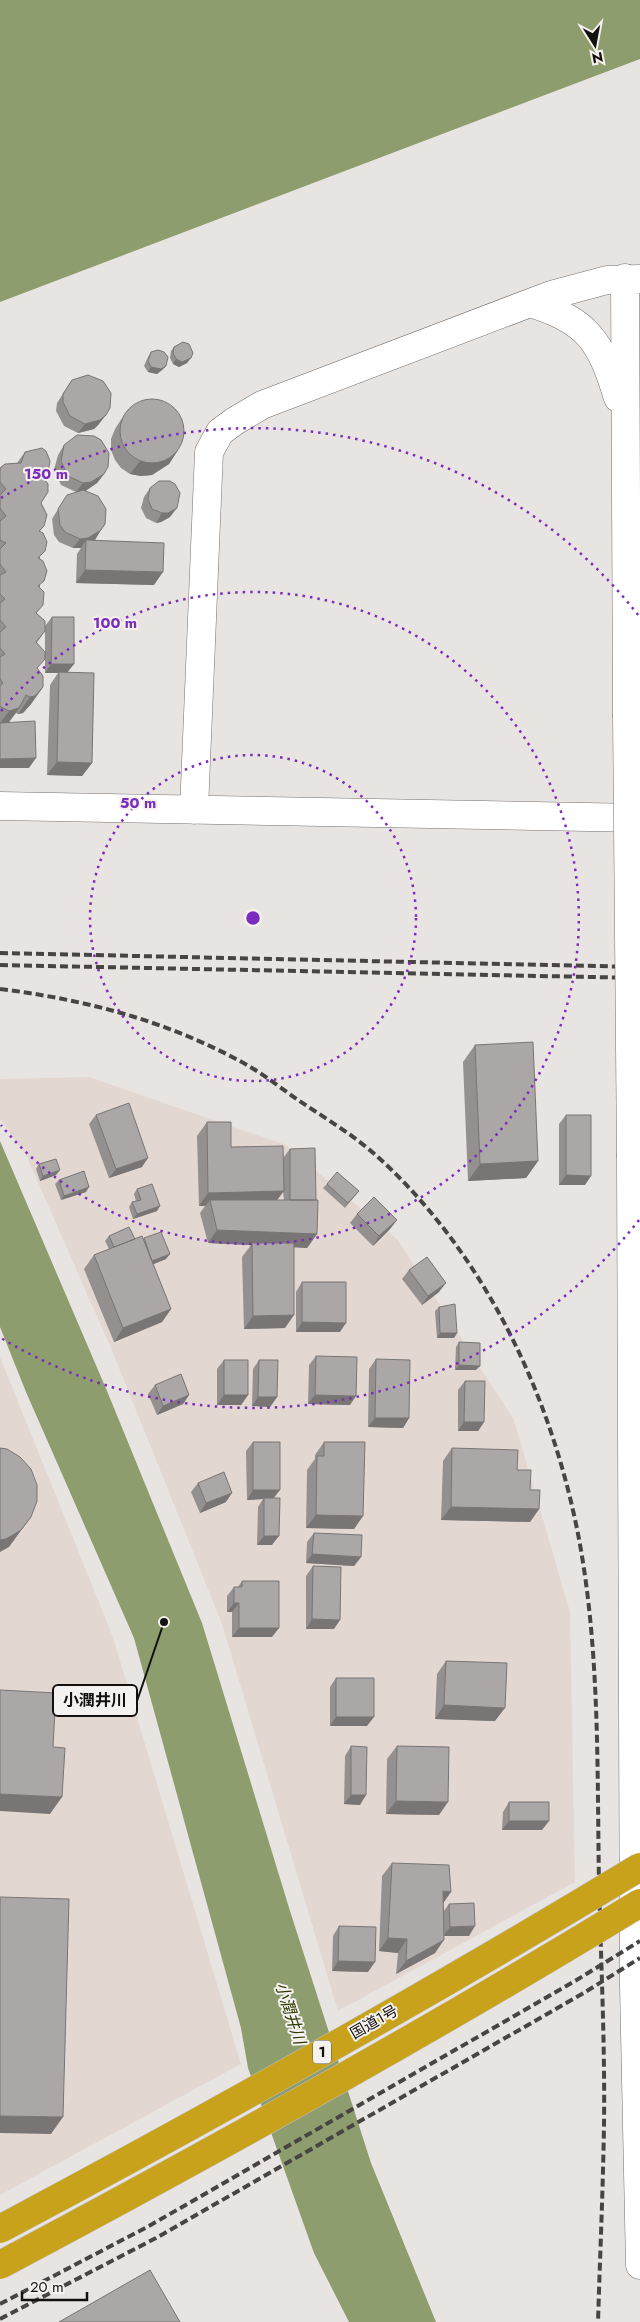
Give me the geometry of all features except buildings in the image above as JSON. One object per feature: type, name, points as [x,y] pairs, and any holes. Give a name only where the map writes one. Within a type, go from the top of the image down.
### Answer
[{"type":"highway","name":"国道1号","points":[[0,2229],[169,2139],[508,1946],[640,1867]]},
{"type":"highway","name":"1","points":[[0,2265],[169,2175],[502,1988],[640,1903]]},
{"type":"street","points":[[194,810],[210,452],[220,432],[234,421],[262,405],[530,303],[588,284],[632,279],[626,421],[627,714],[631,1158],[634,1986],[640,2265]]},
{"type":"street","points":[[530,303],[566,316],[582,326],[597,345],[610,371],[626,421]]},
{"type":"street","points":[[626,421],[636,357],[640,348]]},
{"type":"street","points":[[0,806],[640,818]]},
{"type":"shaded area","points":[[89,1077],[286,1145],[398,1240],[514,1420],[570,1612],[575,1882],[338,2011],[222,1624],[113,1353],[26,1155],[0,1119],[0,1079]]},
{"type":"shaded area","points":[[0,1357],[113,1637],[241,2064],[0,2195]]},
{"type":"water","points":[[0,0],[640,0],[640,59],[0,302]]},
{"type":"water","points":[[0,1141],[107,1391],[202,1623],[290,1911],[371,2163],[436,2322],[349,2322],[314,2253],[248,2068],[241,2028],[134,1638],[26,1392],[0,1327]]},
{"type":"railway","points":[[0,953],[640,967]]},
{"type":"railway","points":[[0,965],[640,978]]},
{"type":"railway","points":[[0,989],[91,1005],[151,1022],[180,1033],[252,1068],[350,1135],[379,1158],[417,1197],[452,1239],[482,1284],[509,1332],[532,1382],[551,1433],[567,1486],[579,1539],[591,1625],[596,1711],[604,2094],[598,2322]]},
{"type":"railway","points":[[0,2304],[149,2226],[575,1981],[640,1941]]},
{"type":"railway","points":[[0,2319],[156,2238],[582,1994],[640,1958]]},
{"type":"place","name":"小潤井川","points":[[164,1622]]}]
